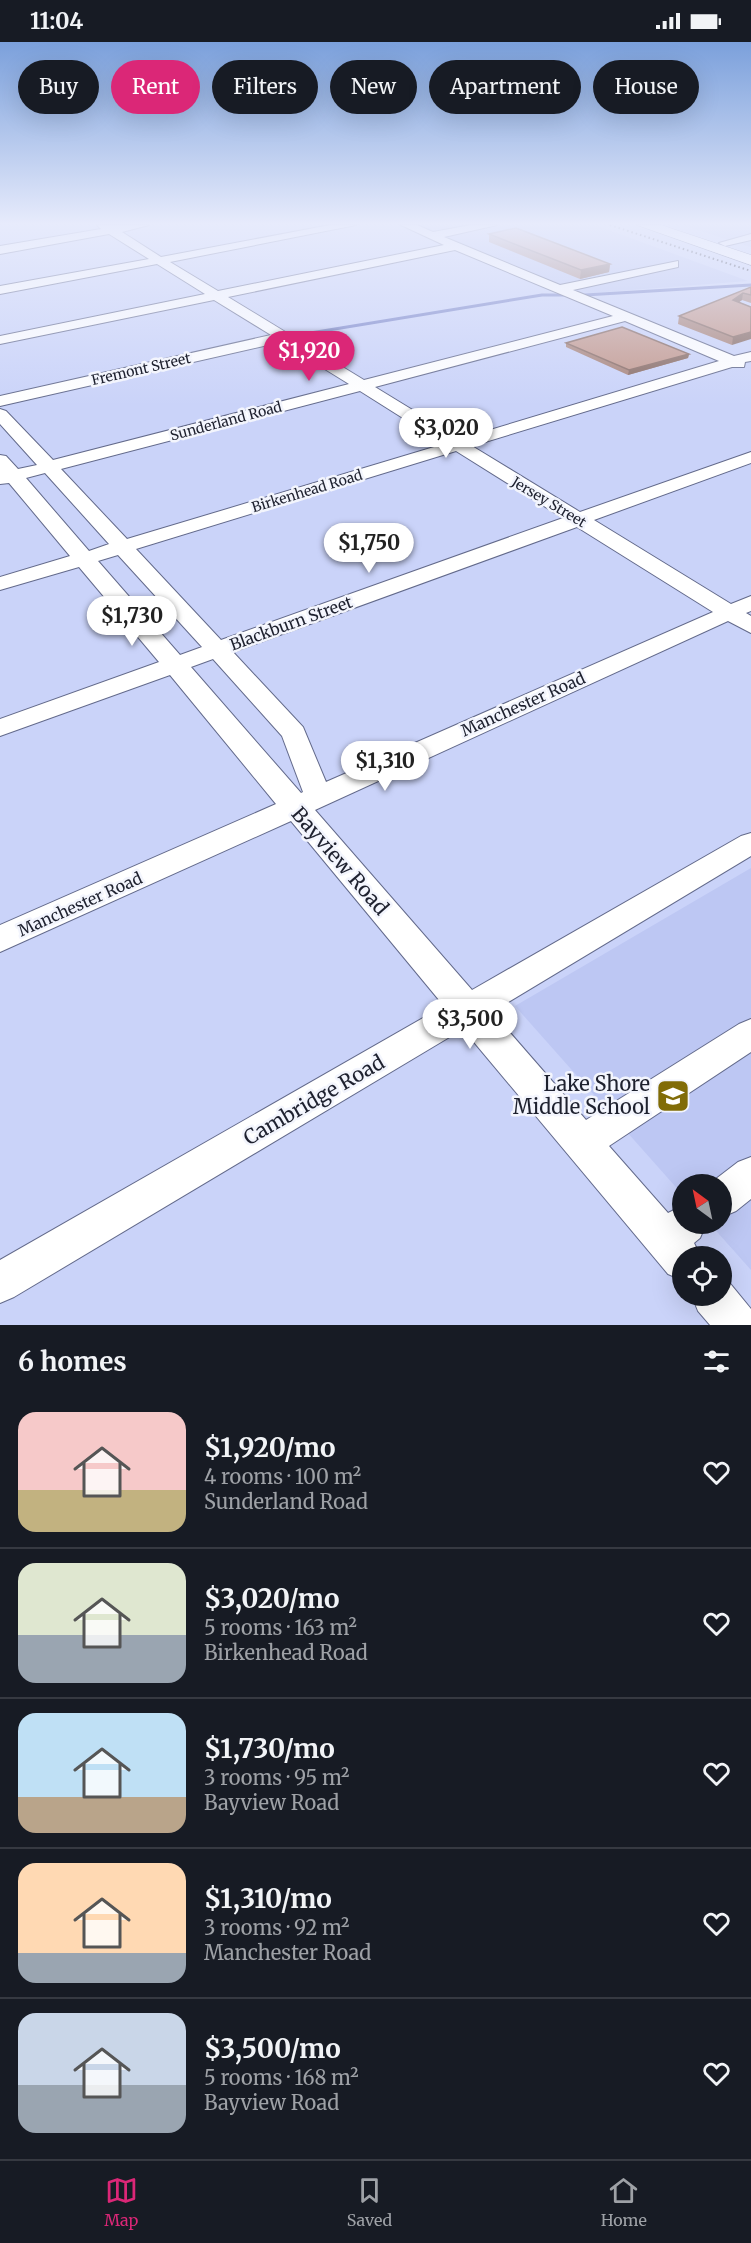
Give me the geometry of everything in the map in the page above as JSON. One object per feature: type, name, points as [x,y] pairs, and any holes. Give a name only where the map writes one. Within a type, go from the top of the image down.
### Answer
[{"type":"street","points":[[0,290],[28,285]]},
{"type":"street","name":"Jersey Street","points":[[198,285],[578,519],[744,614]]},
{"type":"street","points":[[0,340],[270,285]]},
{"type":"street","points":[[549,285],[751,369]]},
{"type":"street","points":[[559,289],[579,285]]},
{"type":"street","name":"Sunderland Road","points":[[4,472],[48,467],[626,317]]},
{"type":"street","name":"Fremont Street","points":[[0,401],[283,337]]},
{"type":"street","name":"Birkenhead Road","points":[[0,584],[751,356]]},
{"type":"street","name":"Bayview Road","points":[[0,414],[294,733],[307,803]]},
{"type":"street","name":"Blackburn Street","points":[[0,728],[751,457]]},
{"type":"street","name":"Bayview Road","points":[[4,472],[83,559],[174,666],[307,803],[469,1010],[583,1143],[678,1241]]},
{"type":"street","name":"Manchester Road","points":[[0,939],[744,614]]},
{"type":"street","name":"Cambridge Road","points":[[0,1283],[751,843]]},
{"type":"street","points":[[583,1143],[751,1034]]},
{"type":"street","points":[[732,1190],[751,1176]]},
{"type":"street","points":[[721,1306],[737,1325]]},
{"type":"shaded area","points":[[557,285],[698,285],[579,294]]},
{"type":"shaded area","name":"Lake Shore Middle School","points":[[751,868],[751,1270],[719,1234],[732,1234],[732,1174],[672,1174],[672,1183],[515,1006]]},
{"type":"building","points":[[751,287],[751,295],[743,293],[733,300],[751,307],[751,332],[733,337],[679,316]]},
{"type":"building","points":[[622,327],[689,354],[629,370],[566,343]]},
{"type":"waterway","points":[[585,295],[751,285]]},
{"type":"waterway","points":[[292,336],[542,295],[563,295]]},
{"type":"place","name":"Lake Shore Middle School","points":[[673,1096]]}]
